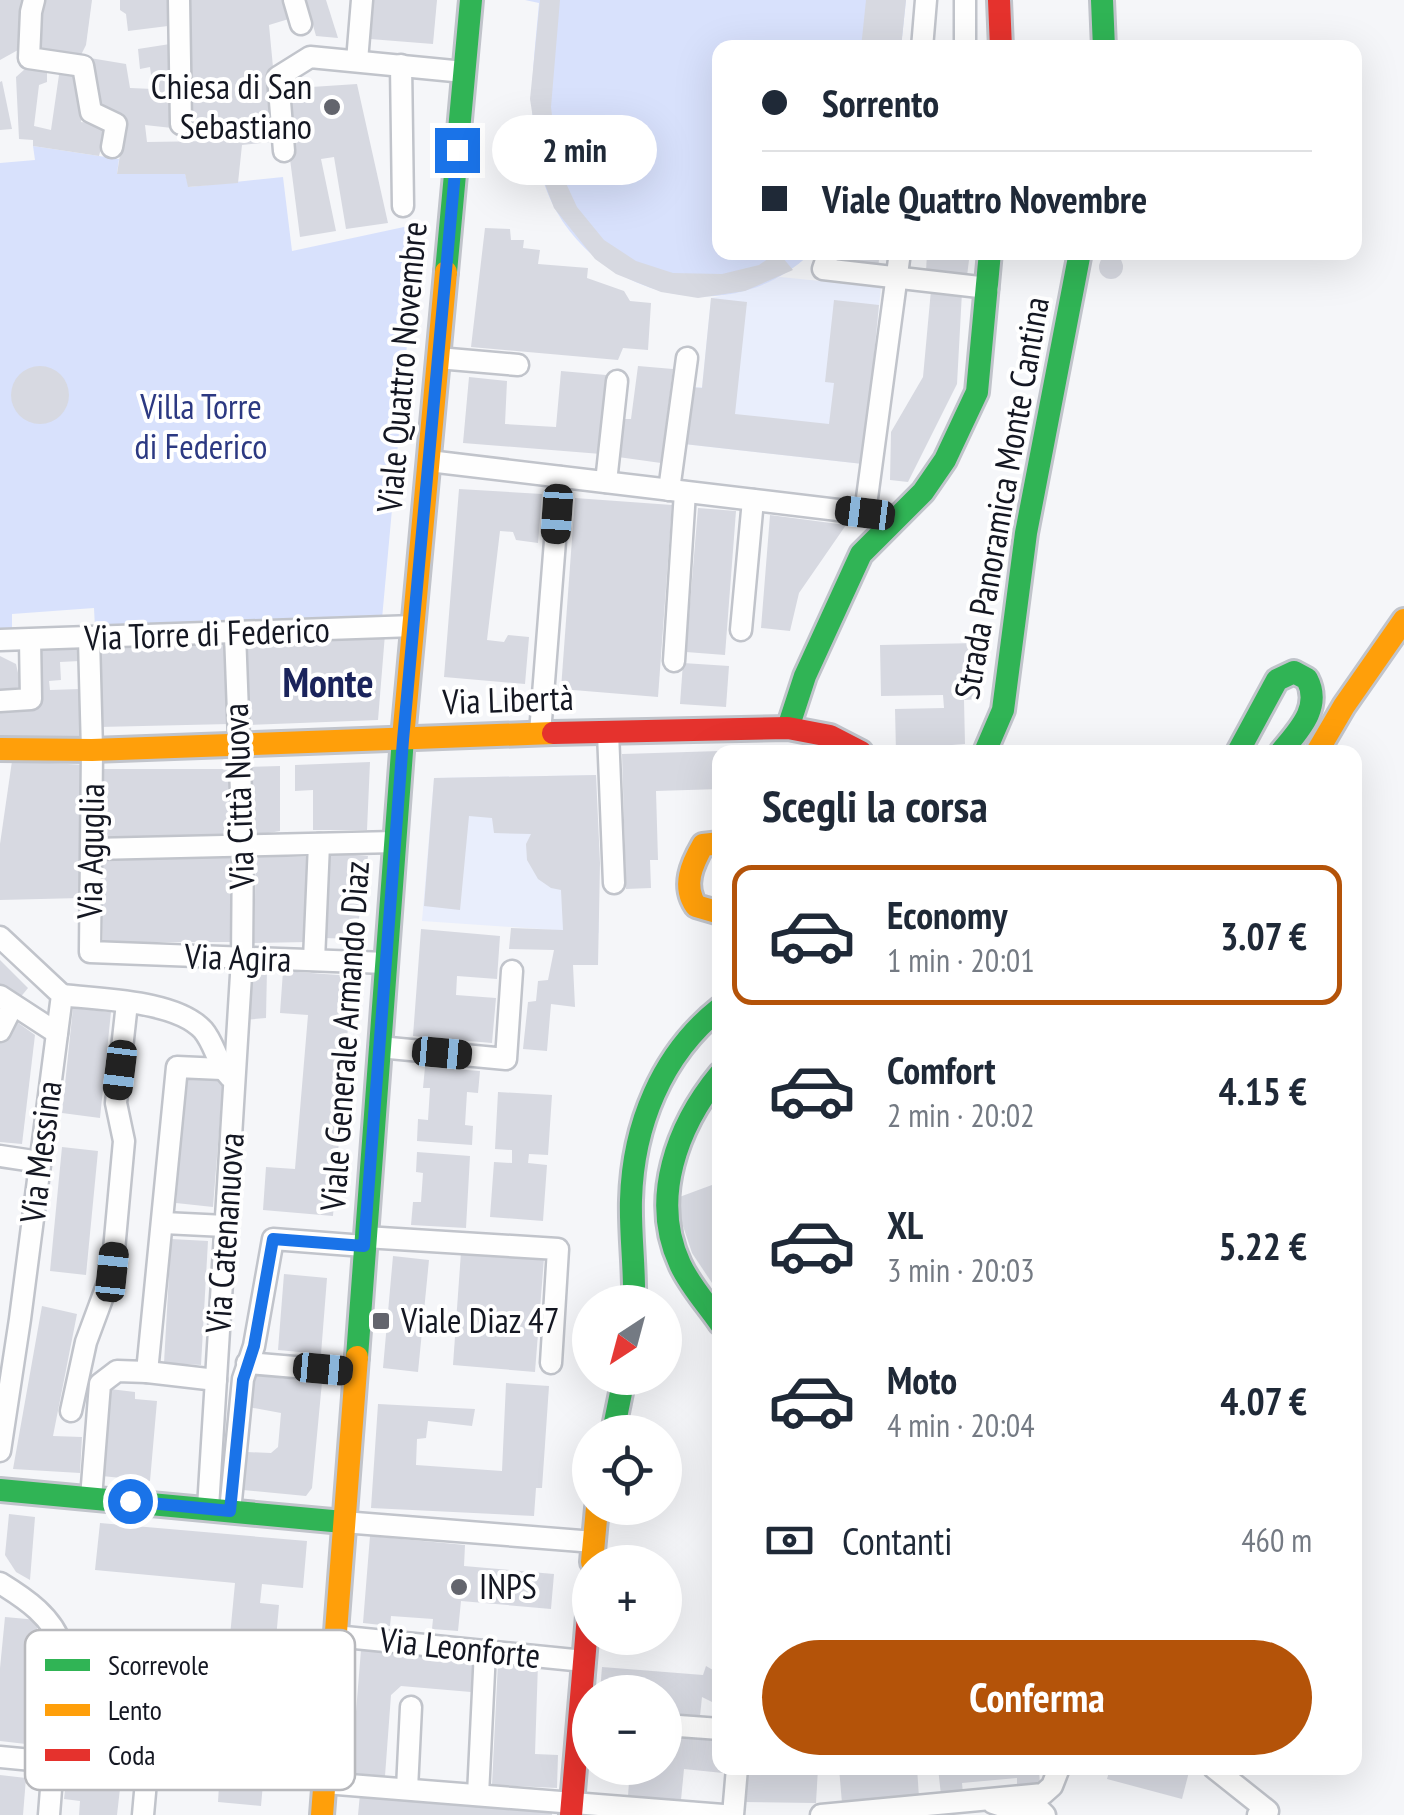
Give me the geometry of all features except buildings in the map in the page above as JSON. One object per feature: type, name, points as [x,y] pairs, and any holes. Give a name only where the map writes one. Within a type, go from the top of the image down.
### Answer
[{"type":"street","points":[[34,0],[29,58],[83,66],[91,112],[116,124],[112,147]]},
{"type":"street","points":[[179,0],[181,124]]},
{"type":"street","points":[[294,0],[301,24]]},
{"type":"street","points":[[357,61],[362,0]]},
{"type":"street","name":"Viale Quattro Novembre","points":[[403,740],[471,0]]},
{"type":"street","points":[[923,40],[926,0]]},
{"type":"street","points":[[965,0],[966,40]]},
{"type":"street","points":[[999,0],[1001,40]]},
{"type":"street","points":[[1102,0],[1104,40]]},
{"type":"street","points":[[284,151],[278,77],[310,56],[464,72]]},
{"type":"street","points":[[401,66],[403,206]]},
{"type":"street","points":[[826,260],[823,270],[988,288]]},
{"type":"street","points":[[865,513],[899,260]]},
{"type":"street","points":[[788,728],[805,676],[861,554],[923,492],[945,460],[977,392],[990,260]]},
{"type":"street","name":"Strada Panoramica Monte Cantina","points":[[988,745],[1003,710],[1026,534],[1078,260]]},
{"type":"street","points":[[438,358],[518,364]]},
{"type":"street","points":[[674,661],[677,491],[687,358]]},
{"type":"street","points":[[606,482],[617,381]]},
{"type":"street","points":[[429,462],[896,517]]},
{"type":"street","points":[[540,733],[560,477]]},
{"type":"street","points":[[741,630],[753,500]]},
{"type":"street","points":[[1322,745],[1404,620]]},
{"type":"street","name":"Via Torre di Federico","points":[[0,640],[414,626]]},
{"type":"street","name":"Via Città Nuova","points":[[234,633],[243,846],[242,958]]},
{"type":"street","name":"Via Aguglia","points":[[89,639],[90,952]]},
{"type":"street","points":[[0,700],[31,699],[30,640]]},
{"type":"street","points":[[1242,745],[1277,680],[1294,671],[1304,674],[1312,683],[1314,694],[1309,712],[1286,745]]},
{"type":"street","name":"Via Libertà","points":[[0,749],[92,750],[788,728],[830,736],[847,745]]},
{"type":"street","points":[[608,732],[614,883]]},
{"type":"street","name":"Viale Generale Armando Diaz","points":[[335,1630],[403,740]]},
{"type":"street","points":[[92,849],[395,842]]},
{"type":"street","points":[[712,843],[703,845],[691,863],[686,886],[695,903],[712,913]]},
{"type":"street","points":[[314,960],[319,844]]},
{"type":"street","points":[[0,936],[62,996],[184,1015],[206,1034],[228,1075]]},
{"type":"street","name":"Via Agira","points":[[90,952],[386,963]]},
{"type":"street","name":"Via Catenanuova","points":[[219,1510],[216,1380],[228,1075],[242,958]]},
{"type":"street","points":[[380,1046],[506,1059],[512,971]]},
{"type":"street","name":"Via Messina","points":[[1,1438],[62,996]]},
{"type":"street","points":[[0,1030],[6,1000],[57,1034]]},
{"type":"street","points":[[71,1411],[86,1342],[112,1272],[124,1141],[116,1104],[128,1004]]},
{"type":"street","points":[[634,1285],[631,1197],[645,1115],[679,1049],[712,1014]]},
{"type":"street","points":[[147,1372],[177,1066],[228,1075]]},
{"type":"street","points":[[712,1083],[685,1124],[668,1184],[669,1224],[679,1262],[712,1310]]},
{"type":"street","points":[[0,1156],[40,1162]]},
{"type":"street","points":[[164,1223],[225,1226]]},
{"type":"street","points":[[219,1510],[273,1239],[558,1250],[551,1363]]},
{"type":"street","points":[[0,1351],[20,1319]]},
{"type":"street","points":[[246,1363],[354,1372]]},
{"type":"street","points":[[91,1498],[100,1384],[117,1370],[216,1380]]},
{"type":"street","points":[[0,1490],[342,1522],[572,1549]]},
{"type":"street","points":[[0,1583],[57,1630]]},
{"type":"street","name":"Via Leonforte","points":[[355,1638],[584,1660]]},
{"type":"street","points":[[478,1795],[486,1651]]},
{"type":"street","points":[[584,1655],[584,1675]]},
{"type":"street","points":[[408,1790],[411,1707]]},
{"type":"street","points":[[682,1727],[712,1729]]},
{"type":"street","points":[[0,1756],[25,1759]]},
{"type":"street","points":[[733,1815],[736,1775]]},
{"type":"street","points":[[821,1815],[1043,1794],[1057,1775]]},
{"type":"street","points":[[1223,1775],[1268,1811],[1258,1815]]},
{"type":"street","points":[[355,1786],[478,1795],[571,1809],[723,1815]]},
{"type":"street","points":[[49,1815],[51,1790]]},
{"type":"street","points":[[143,1815],[145,1790]]},
{"type":"street","name":"Viale Generale Armando Diaz","points":[[322,1815],[324,1790]]},
{"type":"street","points":[[987,1801],[1008,1808],[1040,1810],[1045,1815]]},
{"type":"shaded area","points":[[780,277],[881,287],[863,464],[684,444],[690,387],[702,387],[711,298],[745,291]]},
{"type":"shaded area","points":[[596,775],[599,933],[422,921],[434,778]]},
{"type":"green space","points":[[525,0],[906,0],[902,40],[712,40],[712,260],[802,260],[776,279],[737,293],[697,296],[657,290],[619,274],[586,249],[560,217],[537,155],[532,112],[539,3]]},
{"type":"green space","name":"Villa Torre di Federico","points":[[33,146],[119,159],[117,174],[185,174],[189,187],[283,177],[292,251],[418,224],[382,619],[95,628],[94,608],[12,614],[12,632],[0,631],[0,163],[35,160]]},
{"type":"traffic: fast","points":[[446,272],[471,0]]},
{"type":"traffic: fast","points":[[1102,0],[1104,40]]},
{"type":"traffic: fast","points":[[788,728],[805,676],[861,554],[923,492],[945,460],[977,392],[989,260]]},
{"type":"traffic: fast","points":[[988,745],[1003,710],[1026,533],[1078,260]]},
{"type":"traffic: fast","points":[[1242,745],[1277,680],[1294,672],[1307,679],[1312,700],[1306,718],[1287,745]]},
{"type":"traffic: fast","points":[[357,1357],[403,738]]},
{"type":"traffic: fast","points":[[634,1285],[631,1200],[644,1119],[681,1047],[712,1015]]},
{"type":"traffic: fast","points":[[712,1085],[691,1116],[668,1189],[671,1239],[680,1264],[712,1312]]},
{"type":"traffic: fast","points":[[616,1415],[621,1395]]},
{"type":"traffic: fast","points":[[0,1490],[343,1522]]},
{"type":"traffic: slow","points":[[403,738],[446,272]]},
{"type":"traffic: slow","points":[[1321,745],[1404,620]]},
{"type":"traffic: slow","points":[[0,749],[92,750],[553,733]]},
{"type":"traffic: slow","points":[[712,844],[703,845],[689,883],[696,906],[712,911]]},
{"type":"traffic: slow","points":[[336,1630],[357,1357]]},
{"type":"traffic: slow","points":[[594,1545],[595,1525]]},
{"type":"traffic: slow","points":[[322,1815],[324,1790]]},
{"type":"traffic: jam","points":[[999,0],[1001,40]]},
{"type":"traffic: jam","points":[[553,733],[788,728],[830,736],[847,745]]},
{"type":"traffic: jam","points":[[571,1815],[585,1655]]},
{"type":"place","name":"Chiesa di San Sebastiano","points":[[332,107]]},
{"type":"place","name":"Viale Diaz 47","points":[[381,1321]]},
{"type":"place","name":"INPS","points":[[459,1587]]},
{"type":"district","name":"Monte","points":[[328,683]]},
{"type":"route","points":[[130,1501],[230,1511],[243,1380],[254,1346],[273,1239],[364,1246],[403,740],[457,150]]}]
